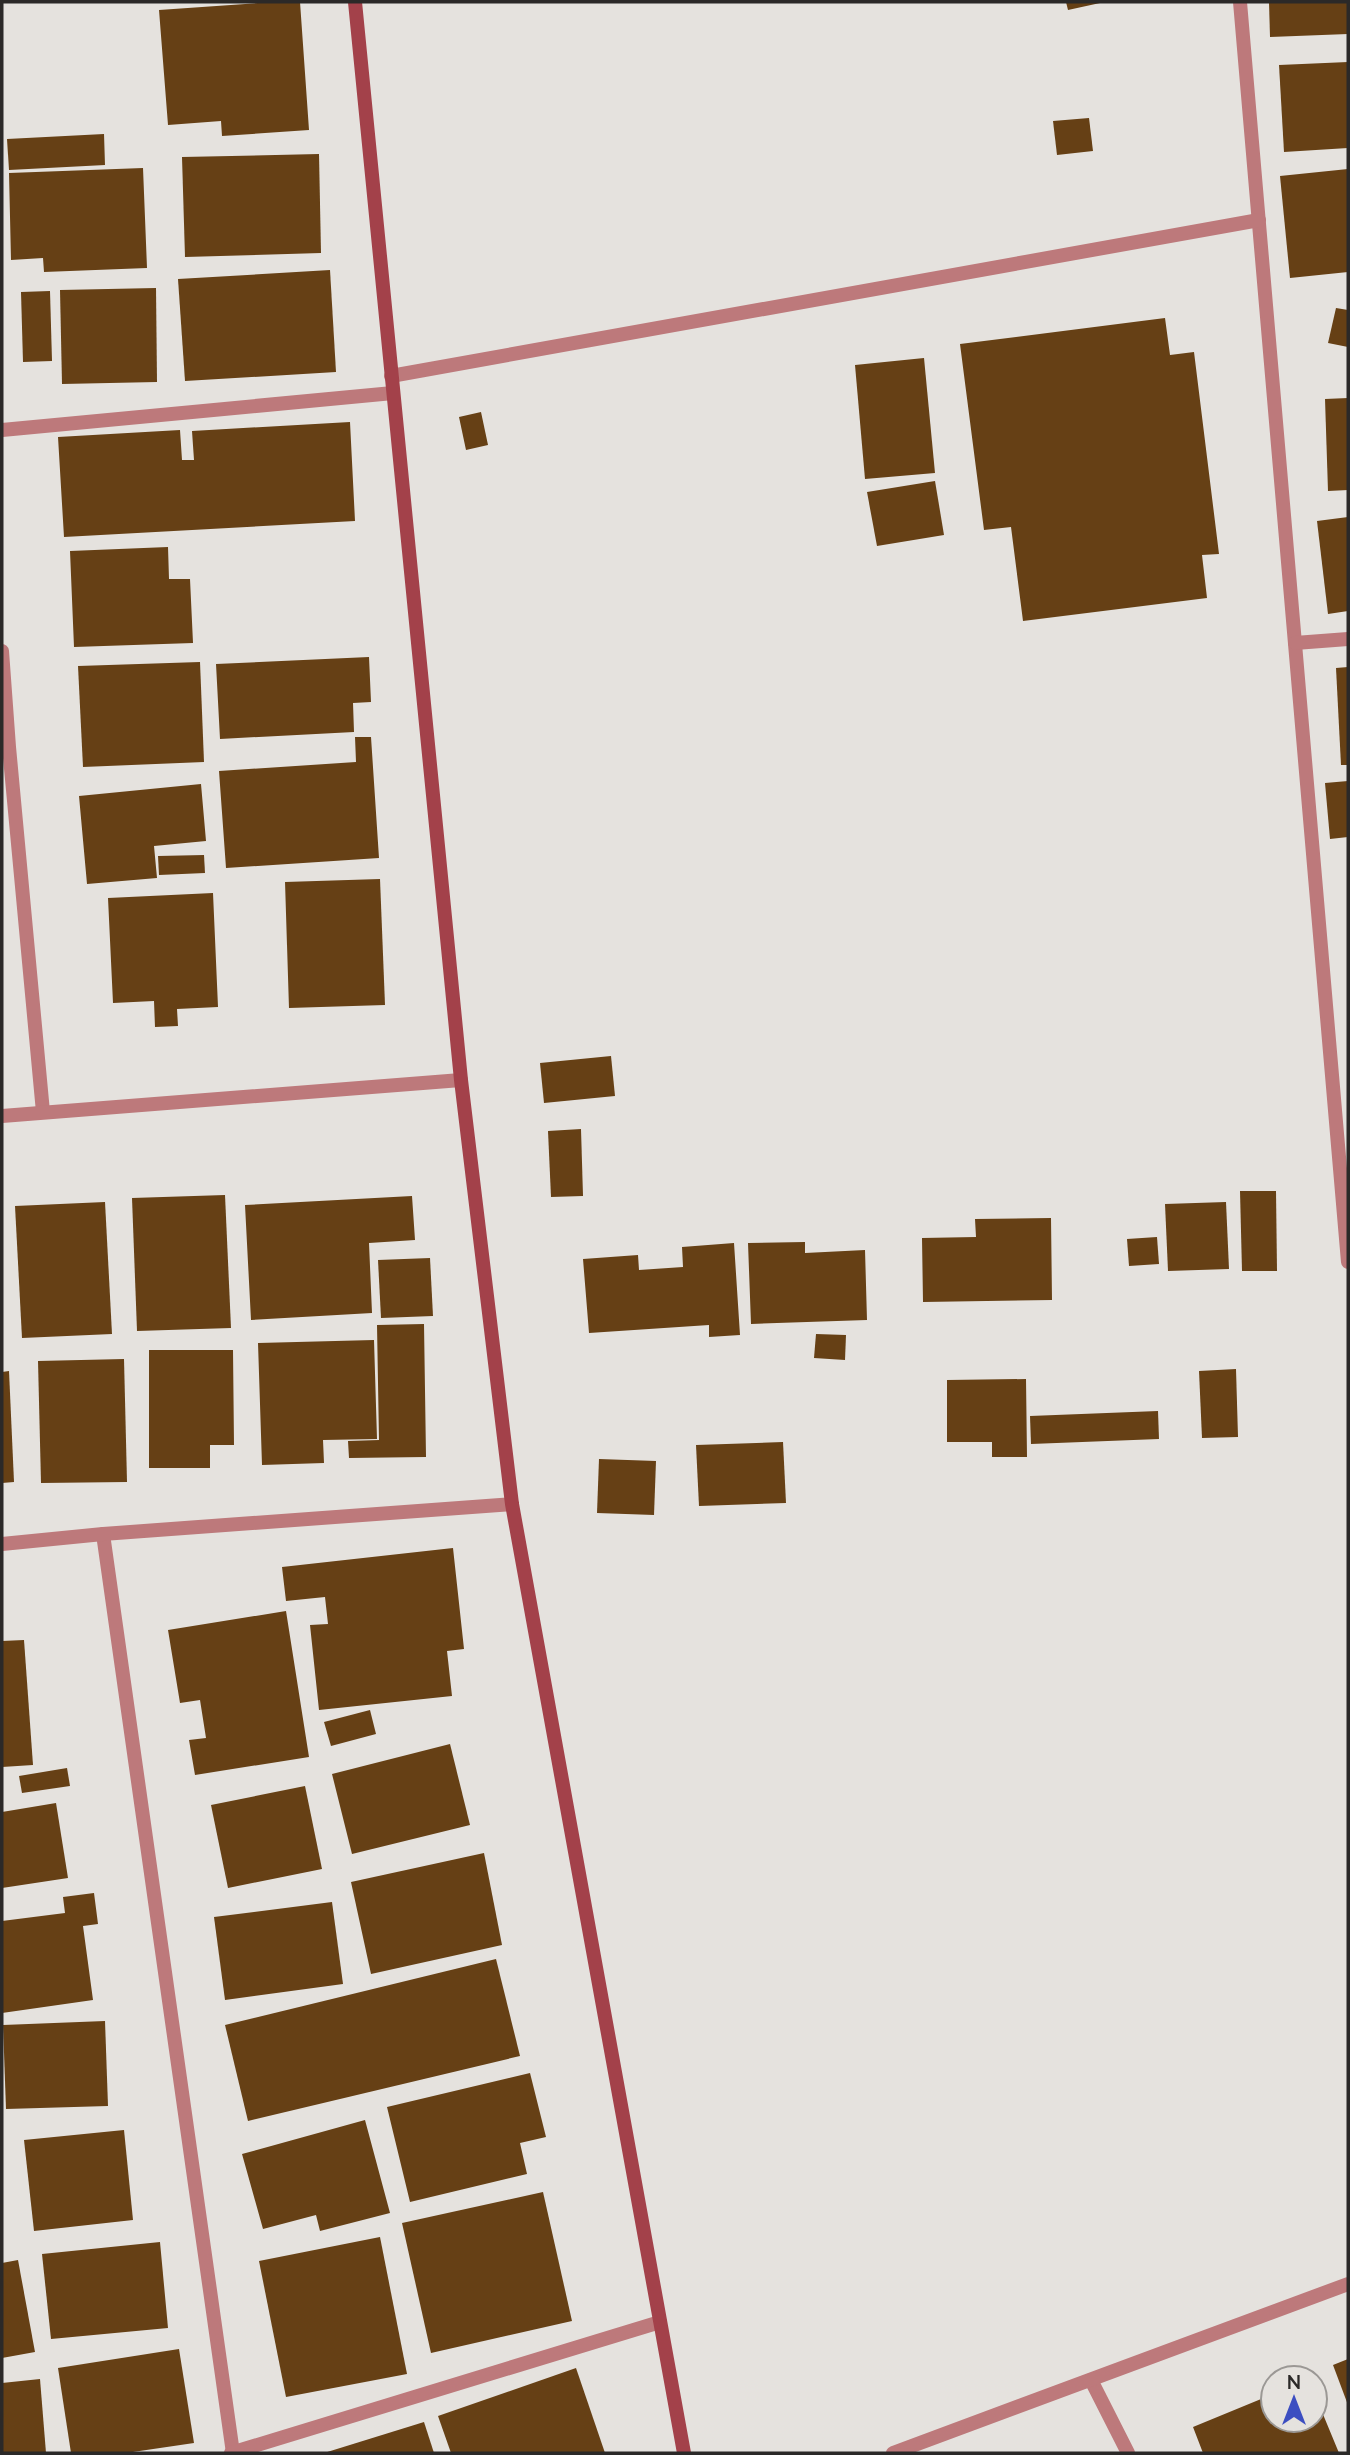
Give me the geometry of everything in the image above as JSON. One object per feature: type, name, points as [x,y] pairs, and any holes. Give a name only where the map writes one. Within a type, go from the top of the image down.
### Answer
[{"type":"street","points":[[355,2],[461,1080],[512,1504],[684,2453]]},
{"type":"street","points":[[1240,2],[1348,1262]]},
{"type":"street","points":[[391,376],[1259,220]]},
{"type":"street","points":[[2,430],[393,393]]},
{"type":"street","points":[[1295,643],[1348,639]]},
{"type":"street","points":[[2,651],[5,747],[43,1112]]},
{"type":"street","points":[[2,1116],[461,1080]]},
{"type":"street","points":[[2,1544],[512,1504]]},
{"type":"street","points":[[103,1534],[233,2453],[660,2322]]},
{"type":"street","points":[[893,2453],[1348,2284]]},
{"type":"street","points":[[1091,2380],[1128,2453]]},
{"type":"building","points":[[300,2],[309,130],[222,136],[221,121],[168,125],[159,10]]},
{"type":"building","points":[[1066,2],[1100,2],[1100,3],[1068,10]]},
{"type":"building","points":[[1269,2],[1348,2],[1348,34],[1270,37]]},
{"type":"building","points":[[1348,62],[1348,148],[1284,152],[1279,65]]},
{"type":"building","points":[[1089,118],[1093,151],[1057,155],[1053,121]]},
{"type":"building","points":[[104,134],[105,165],[9,170],[7,139]]},
{"type":"building","points":[[319,154],[321,253],[185,257],[182,157]]},
{"type":"building","points":[[143,168],[147,268],[44,272],[43,258],[11,260],[9,173]]},
{"type":"building","points":[[1348,169],[1348,272],[1290,278],[1280,176]]},
{"type":"building","points":[[330,270],[336,372],[185,381],[178,279]]},
{"type":"building","points":[[156,288],[157,382],[62,384],[60,290]]},
{"type":"building","points":[[50,291],[52,361],[23,362],[21,292]]},
{"type":"building","points":[[1336,308],[1348,310],[1348,347],[1328,343]]},
{"type":"building","points":[[1165,318],[1170,355],[1194,352],[1219,554],[1202,555],[1207,598],[1023,621],[1011,527],[984,530],[960,344]]},
{"type":"building","points":[[924,358],[935,473],[865,479],[855,365]]},
{"type":"building","points":[[1348,398],[1348,490],[1328,491],[1325,399]]},
{"type":"building","points":[[481,412],[488,445],[466,450],[459,417]]},
{"type":"building","points":[[350,422],[355,521],[64,537],[58,437],[180,430],[182,460],[194,460],[192,431]]},
{"type":"building","points":[[935,481],[944,535],[877,546],[867,492]]},
{"type":"building","points":[[1348,517],[1348,611],[1328,614],[1317,521]]},
{"type":"building","points":[[168,547],[169,579],[190,579],[193,643],[74,647],[70,551]]},
{"type":"building","points":[[369,657],[371,702],[353,703],[354,732],[220,739],[216,664]]},
{"type":"building","points":[[200,662],[204,762],[83,767],[78,666]]},
{"type":"building","points":[[1348,667],[1348,765],[1341,765],[1336,668]]},
{"type":"building","points":[[355,737],[371,737],[379,858],[226,868],[219,771],[356,762]]},
{"type":"building","points":[[1348,781],[1348,837],[1330,839],[1325,783]]},
{"type":"building","points":[[201,784],[206,841],[154,846],[157,878],[87,884],[79,796]]},
{"type":"building","points":[[204,855],[205,873],[159,875],[158,856]]},
{"type":"building","points":[[380,879],[385,1005],[289,1008],[285,882]]},
{"type":"building","points":[[213,893],[218,1007],[177,1009],[178,1026],[155,1027],[154,1001],[113,1003],[108,898]]},
{"type":"building","points":[[611,1056],[615,1096],[544,1103],[540,1063]]},
{"type":"building","points":[[581,1129],[583,1196],[551,1197],[548,1131]]},
{"type":"building","points":[[1240,1191],[1276,1191],[1277,1271],[1242,1271]]},
{"type":"building","points":[[225,1195],[231,1328],[137,1331],[132,1198]]},
{"type":"building","points":[[412,1196],[415,1240],[369,1243],[372,1313],[251,1320],[245,1205]]},
{"type":"building","points":[[105,1202],[112,1334],[22,1338],[15,1206]]},
{"type":"building","points":[[1226,1202],[1229,1269],[1168,1271],[1165,1204]]},
{"type":"building","points":[[1051,1218],[1052,1300],[923,1302],[922,1238],[976,1237],[975,1219]]},
{"type":"building","points":[[1157,1237],[1159,1264],[1129,1266],[1127,1239]]},
{"type":"building","points":[[805,1242],[805,1253],[865,1250],[867,1320],[751,1324],[748,1243]]},
{"type":"building","points":[[734,1243],[740,1335],[709,1337],[709,1325],[589,1333],[583,1259],[638,1255],[639,1270],[683,1267],[682,1247]]},
{"type":"building","points":[[430,1258],[433,1316],[381,1318],[378,1260]]},
{"type":"building","points":[[424,1324],[426,1457],[349,1458],[348,1441],[379,1440],[377,1325]]},
{"type":"building","points":[[816,1334],[846,1335],[845,1360],[814,1358]]},
{"type":"building","points":[[374,1340],[377,1439],[323,1440],[324,1463],[262,1465],[258,1343]]},
{"type":"building","points":[[149,1350],[233,1350],[234,1445],[210,1445],[210,1468],[149,1468]]},
{"type":"building","points":[[124,1359],[127,1482],[41,1483],[38,1361]]},
{"type":"building","points":[[1236,1369],[1238,1437],[1202,1438],[1199,1371]]},
{"type":"building","points":[[9,1371],[14,1482],[2,1483],[2,1372]]},
{"type":"building","points":[[1026,1379],[1027,1457],[992,1457],[992,1442],[947,1442],[947,1380]]},
{"type":"building","points":[[1158,1411],[1159,1439],[1031,1444],[1030,1416]]},
{"type":"building","points":[[783,1442],[786,1503],[699,1506],[696,1445]]},
{"type":"building","points":[[599,1459],[656,1461],[654,1515],[597,1513]]},
{"type":"building","points":[[453,1548],[464,1649],[447,1651],[452,1696],[319,1710],[310,1625],[328,1624],[325,1597],[286,1601],[282,1567]]},
{"type":"building","points":[[286,1611],[309,1757],[195,1775],[189,1740],[206,1738],[200,1700],[180,1703],[168,1630]]},
{"type":"building","points":[[24,1640],[33,1765],[2,1767],[2,1641]]},
{"type":"building","points":[[370,1710],[376,1734],[331,1746],[324,1722]]},
{"type":"building","points":[[450,1744],[470,1825],[352,1854],[332,1774]]},
{"type":"building","points":[[67,1768],[70,1786],[22,1793],[19,1776]]},
{"type":"building","points":[[305,1786],[322,1869],[228,1888],[211,1805]]},
{"type":"building","points":[[56,1803],[68,1878],[2,1888],[2,1812]]},
{"type":"building","points":[[484,1853],[502,1945],[371,1974],[351,1882]]},
{"type":"building","points":[[94,1893],[98,1924],[83,1926],[93,2000],[2,2013],[2,1921],[65,1913],[63,1897]]},
{"type":"building","points":[[332,1902],[343,1984],[225,2000],[214,1917]]},
{"type":"building","points":[[496,1959],[520,2056],[248,2121],[225,2025]]},
{"type":"building","points":[[105,2021],[108,2106],[6,2109],[3,2025]]},
{"type":"building","points":[[530,2073],[546,2137],[520,2143],[527,2174],[410,2202],[387,2107]]},
{"type":"building","points":[[365,2120],[390,2213],[320,2231],[316,2215],[263,2229],[242,2154]]},
{"type":"building","points":[[124,2130],[133,2220],[34,2231],[24,2140]]},
{"type":"building","points":[[543,2192],[572,2321],[431,2353],[402,2223]]},
{"type":"building","points":[[380,2237],[407,2374],[286,2397],[259,2261]]},
{"type":"building","points":[[160,2242],[168,2328],[51,2339],[42,2254]]},
{"type":"building","points":[[18,2260],[35,2352],[2,2358],[2,2263]]},
{"type":"building","points":[[179,2349],[194,2443],[126,2453],[71,2453],[58,2368]]},
{"type":"building","points":[[1348,2359],[1348,2405],[1333,2365]]},
{"type":"building","points":[[576,2368],[605,2453],[451,2453],[438,2416]]},
{"type":"building","points":[[40,2379],[46,2453],[2,2453],[2,2383]]},
{"type":"building","points":[[1259,2400],[1259,2434],[1329,2434],[1329,2429],[1339,2453],[1203,2453],[1193,2427]]},
{"type":"building","points":[[424,2422],[434,2453],[324,2453]]}]
